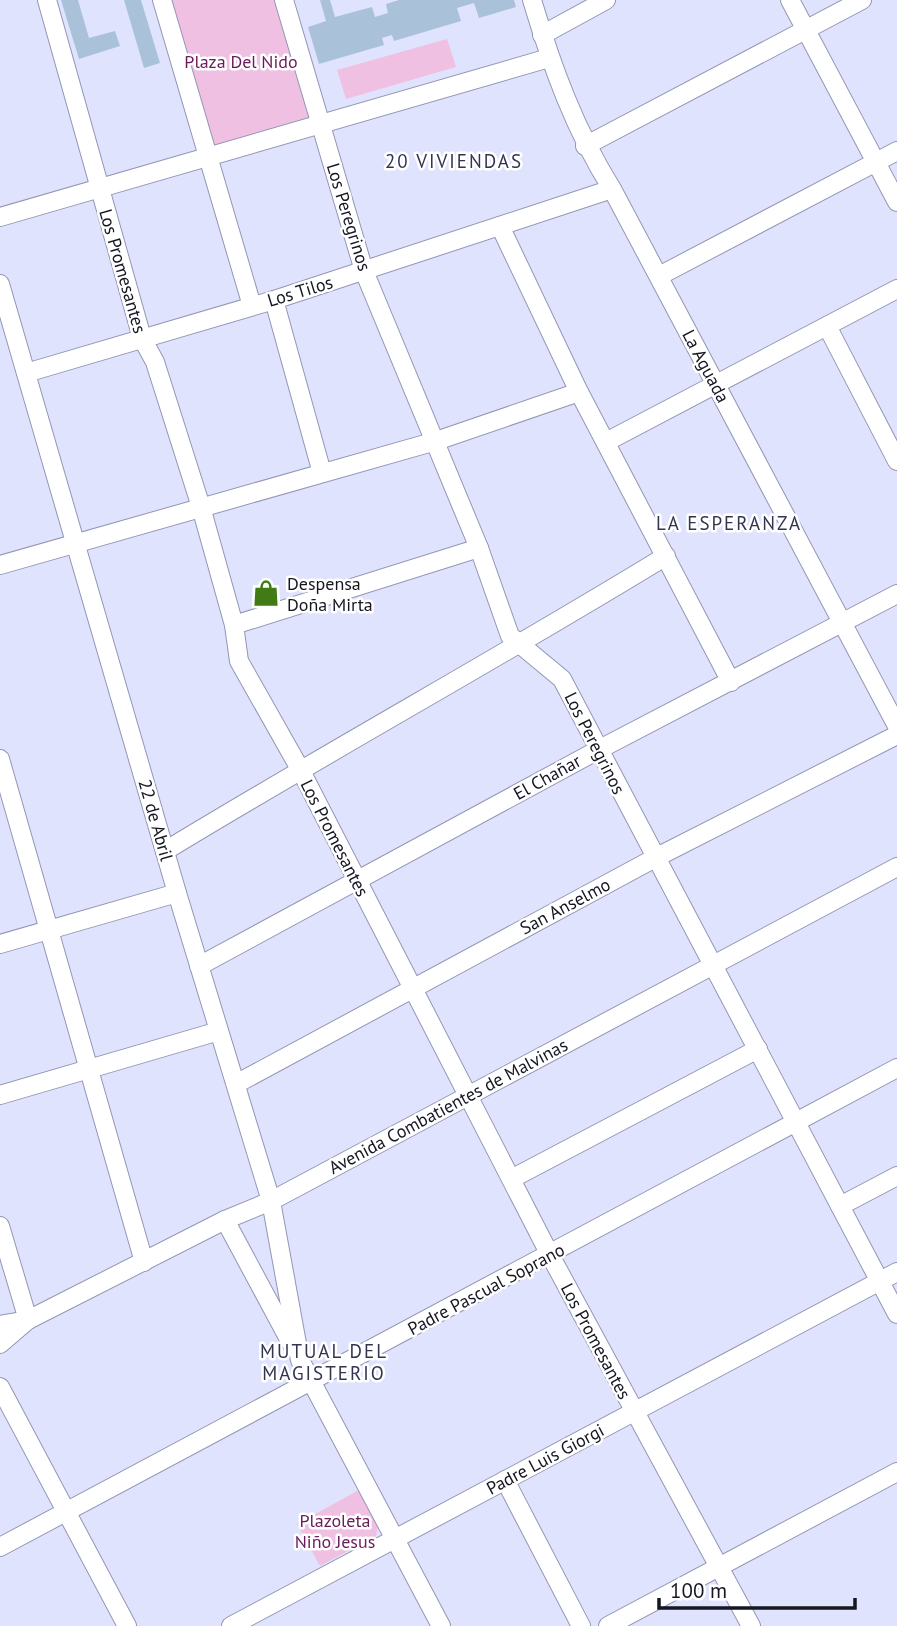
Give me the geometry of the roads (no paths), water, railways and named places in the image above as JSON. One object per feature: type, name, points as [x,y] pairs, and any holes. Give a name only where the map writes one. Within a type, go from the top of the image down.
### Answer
[{"type":"street","name":"Los Promesantes","points":[[47,0],[142,338],[155,362],[201,507],[234,625],[239,661],[300,769],[513,1178],[550,1255],[751,1626]]},
{"type":"street","points":[[162,0],[252,306]]},
{"type":"street","name":"Los Peregrinos","points":[[284,0],[364,271],[479,548],[510,636],[562,679],[897,1314]]},
{"type":"street","name":"La Aguada","points":[[532,0],[549,58],[585,146],[612,189],[659,276],[897,726]]},
{"type":"street","points":[[542,35],[606,0]]},
{"type":"street","points":[[790,0],[897,202]]},
{"type":"street","points":[[585,146],[862,0]]},
{"type":"street","points":[[0,216],[549,58]]},
{"type":"street","points":[[659,276],[897,151]]},
{"type":"street","name":"Los Tilos","points":[[26,373],[274,300],[612,189]]},
{"type":"street","points":[[500,226],[579,392],[731,681]]},
{"type":"street","name":"22 de Abril","points":[[0,284],[177,893],[271,1201],[300,1360]]},
{"type":"street","points":[[606,442],[897,289]]},
{"type":"street","points":[[274,300],[322,473]]},
{"type":"street","points":[[827,326],[897,461]]},
{"type":"street","points":[[0,565],[436,441],[579,392]]},
{"type":"street","points":[[234,625],[479,548]]},
{"type":"street","points":[[165,851],[300,769],[521,645],[666,555]]},
{"type":"street","name":"El Chañar","points":[[199,967],[598,750],[897,594]]},
{"type":"street","name":"San Anselmo","points":[[236,1084],[655,858],[897,735]]},
{"type":"street","points":[[0,759],[144,1262]]},
{"type":"street","name":"Avenida Combatientes de Malvinas","points":[[0,1344],[28,1320],[225,1220],[271,1201],[897,867]]},
{"type":"street","points":[[0,944],[177,893]]},
{"type":"street","points":[[0,1095],[219,1031]]},
{"type":"street","points":[[513,1178],[758,1049]]},
{"type":"street","name":"Padre Pascual Soprano","points":[[0,1547],[897,1068]]},
{"type":"street","points":[[841,1206],[897,1176]]},
{"type":"street","name":"22 de Abril","points":[[225,1220],[441,1626]]},
{"type":"street","points":[[0,1226],[28,1320],[0,1325]]},
{"type":"street","name":"Padre Luis Giorgi","points":[[230,1626],[263,1618],[395,1539],[897,1272]]},
{"type":"street","points":[[0,1387],[127,1626]]},
{"type":"street","points":[[608,1626],[897,1472]]},
{"type":"street","points":[[505,1480],[581,1626]]},
{"type":"place","name":"Despensa Doña Mirta","points":[[266,593]]},
{"type":"district","name":"20 VIVIENDAS","points":[[454,161]]},
{"type":"district","name":"LA ESPERANZA","points":[[729,523]]},
{"type":"district","name":"MUTUAL DEL MAGISTERIO","points":[[324,1362]]},
{"type":"park label","name":"Plaza Del Nido","points":[[241,61]]},
{"type":"park label","name":"Plazoleta Niño Jesus","points":[[335,1530]]}]
